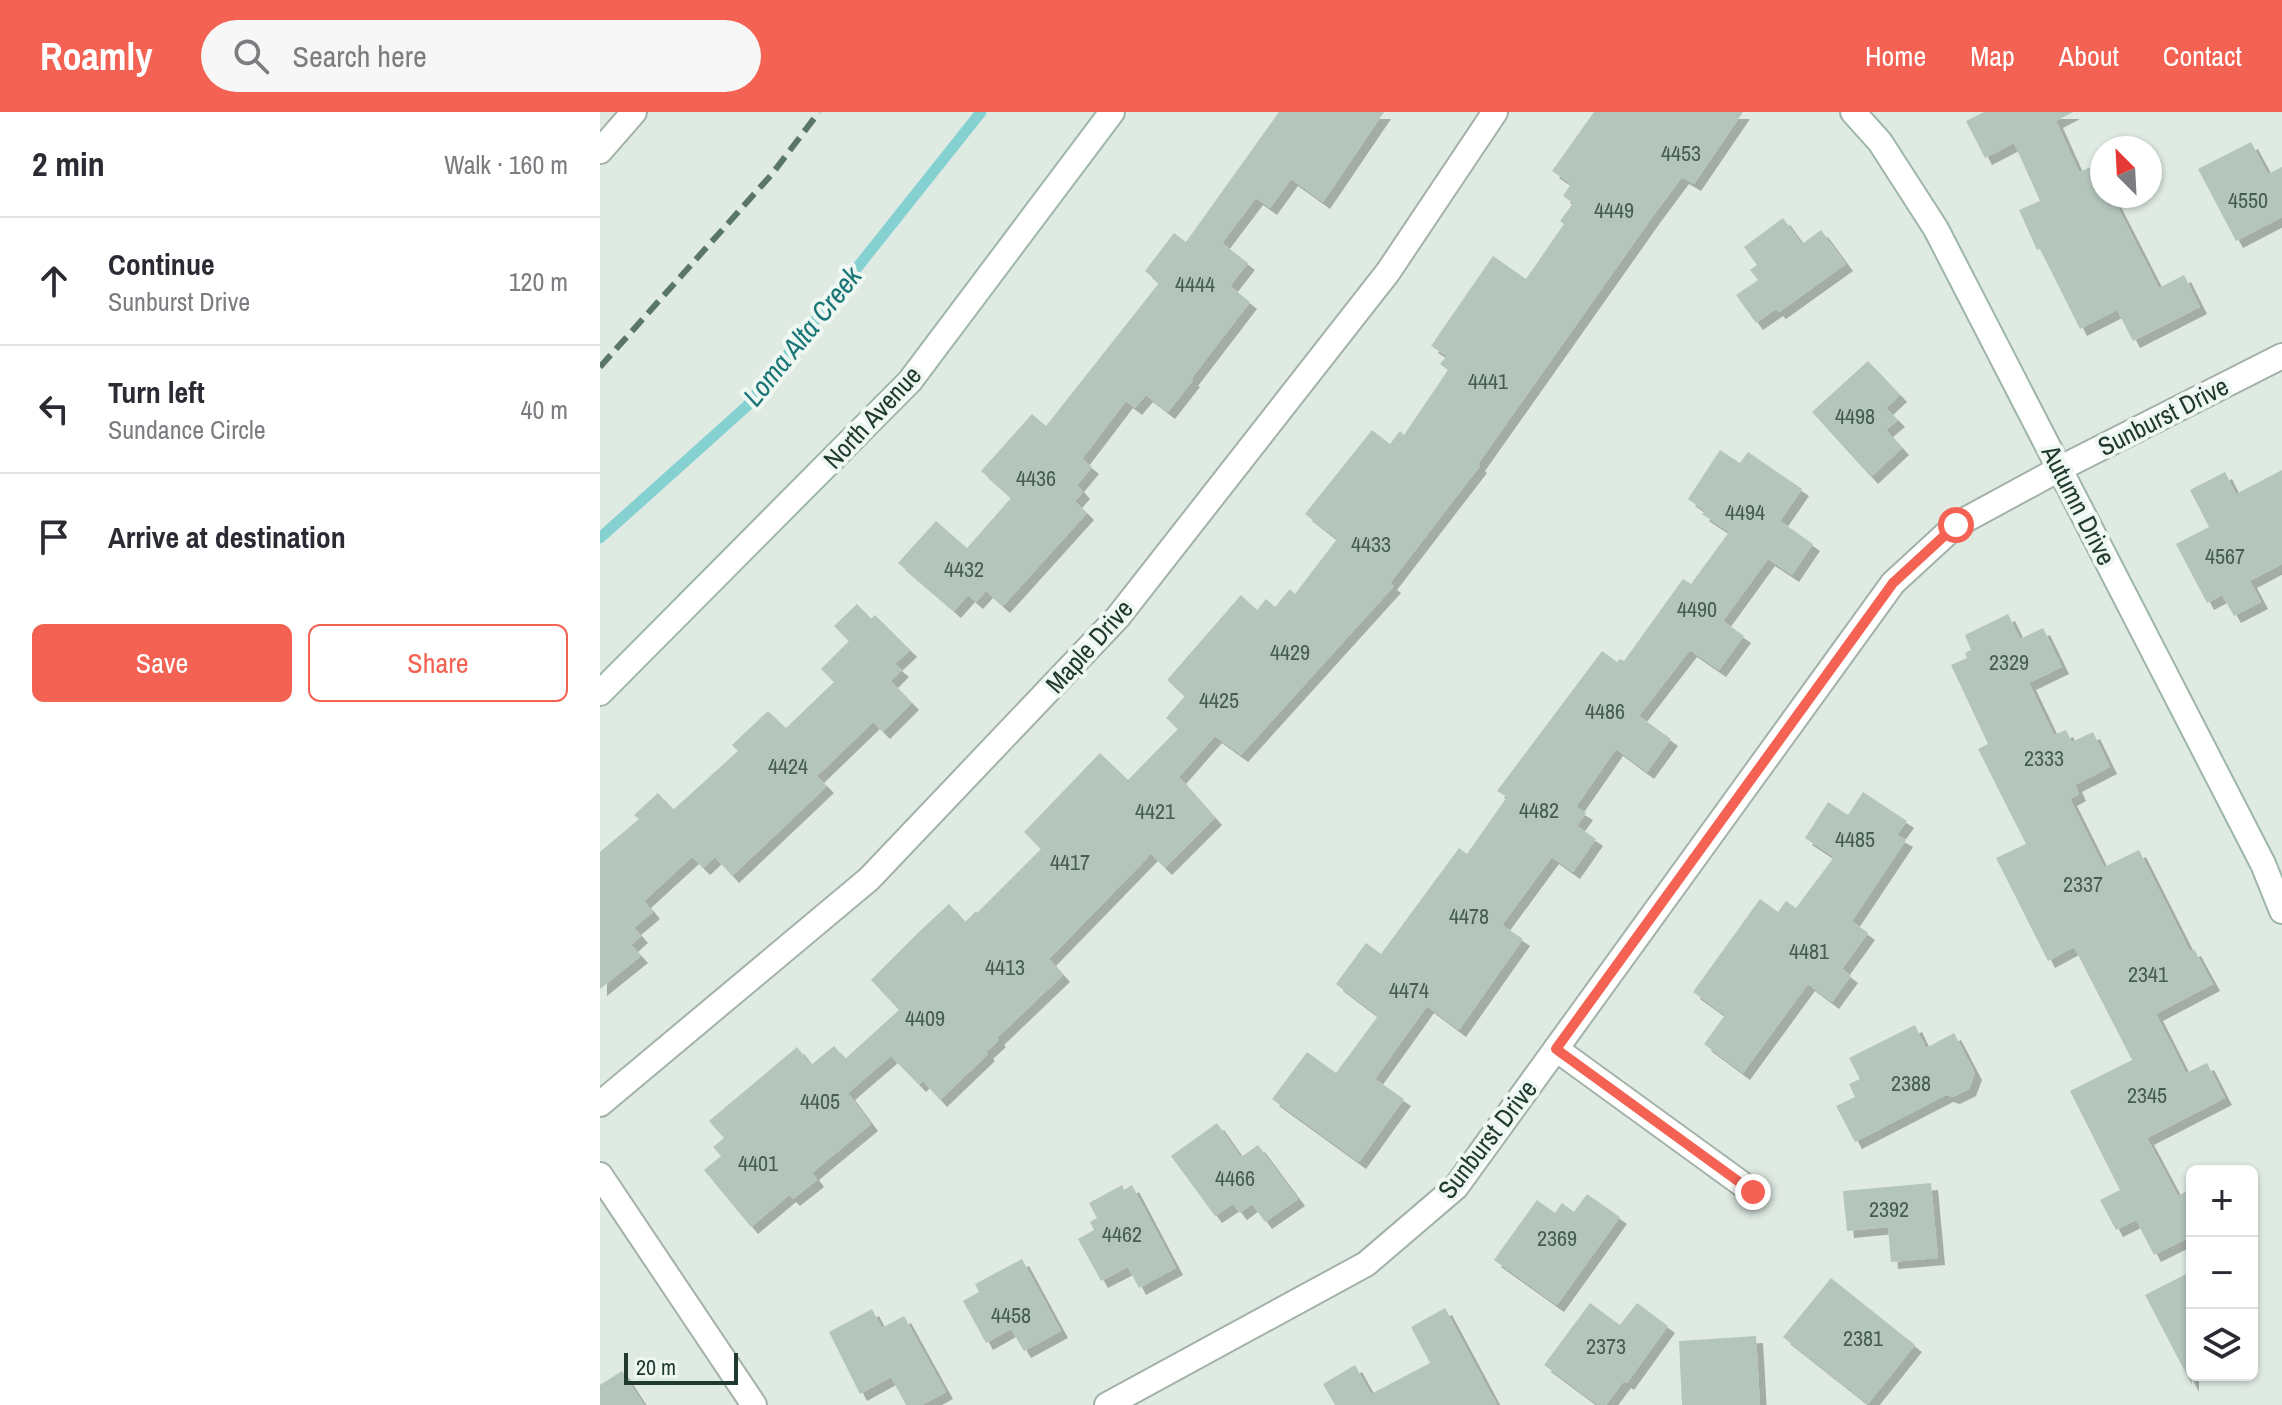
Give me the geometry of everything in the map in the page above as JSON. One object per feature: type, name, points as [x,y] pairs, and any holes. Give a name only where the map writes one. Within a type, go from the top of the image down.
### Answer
[{"type":"street","points":[[600,151],[634,112]]},
{"type":"street","name":"North Avenue","points":[[600,693],[910,381],[1112,112]]},
{"type":"street","name":"Maple Drive","points":[[600,1104],[869,879],[1118,617],[1388,272],[1495,112]]},
{"type":"street","name":"Autumn Drive","points":[[1853,112],[1880,142],[1936,229],[2263,864],[2282,911]]},
{"type":"street","name":"Sunburst Drive","points":[[1107,1405],[1366,1264],[1456,1187],[1893,583],[1956,525],[2282,356]]},
{"type":"street","points":[[1556,1049],[1753,1192]]},
{"type":"street","points":[[600,1175],[754,1405]]},
{"type":"building","points":[[1279,112],[1384,112],[1323,202],[1291,179],[1270,208],[1256,198],[1222,243],[1248,263],[1230,286],[1250,302],[1193,380],[1168,412],[1146,395],[1135,408],[1126,401],[1082,459],[1092,467],[1077,485],[1083,492],[1075,501],[1087,513],[1003,606],[986,591],[976,602],[968,595],[954,611],[898,563],[936,521],[967,548],[1011,498],[981,471],[1032,414],[1046,426],[1159,283],[1145,271],[1174,233],[1186,242]]},
{"type":"building","points":[[1594,112],[1743,112],[1694,184],[1682,177],[1653,216],[1478,464],[1480,466],[1390,583],[1394,586],[1241,755],[1215,736],[1179,777],[1215,818],[1165,868],[1151,854],[1049,959],[1063,975],[997,1038],[999,1040],[986,1052],[988,1054],[940,1100],[923,1081],[919,1085],[891,1056],[848,1093],[871,1124],[812,1173],[817,1180],[793,1199],[789,1195],[751,1227],[704,1170],[721,1156],[713,1147],[724,1138],[709,1121],[797,1047],[811,1065],[834,1046],[845,1059],[899,1010],[871,980],[920,931],[949,904],[965,922],[977,913],[1041,849],[1024,832],[1100,753],[1128,780],[1178,729],[1166,718],[1185,696],[1167,680],[1241,595],[1257,610],[1266,599],[1275,607],[1290,589],[1295,594],[1337,539],[1305,514],[1372,430],[1390,444],[1400,431],[1404,435],[1448,370],[1440,364],[1447,356],[1431,346],[1493,256],[1526,279],[1564,224],[1560,221],[1573,203],[1563,196],[1571,184],[1552,171]]},
{"type":"building","points":[[1984,112],[2073,112],[2056,121],[2079,172],[2090,167],[2090,208],[2118,208],[2159,288],[2184,275],[2200,307],[2133,341],[2117,310],[2080,329],[2019,210],[2040,201],[2014,143],[1985,158],[1966,121]]},
{"type":"building","points":[[2251,142],[2268,174],[2282,167],[2282,217],[2236,241],[2198,169]]},
{"type":"building","points":[[1783,218],[1802,244],[1821,230],[1846,264],[1779,312],[1776,309],[1756,323],[1736,295],[1758,280],[1750,270],[1757,265],[1744,247]]},
{"type":"building","points":[[1868,361],[1900,395],[1886,408],[1898,420],[1886,430],[1902,448],[1871,477],[1812,412]]},
{"type":"building","points":[[1720,450],[1740,463],[1748,452],[1802,489],[1780,521],[1813,544],[1792,575],[1768,559],[1723,621],[1744,636],[1719,670],[1690,650],[1639,716],[1671,739],[1647,772],[1616,749],[1576,807],[1586,813],[1577,826],[1596,839],[1573,872],[1552,857],[1502,925],[1523,939],[1459,1030],[1427,1006],[1375,1079],[1404,1099],[1359,1162],[1272,1099],[1307,1052],[1336,1073],[1378,1016],[1336,984],[1366,943],[1381,954],[1459,848],[1467,854],[1507,797],[1497,791],[1602,651],[1617,662],[1620,659],[1624,661],[1683,579],[1691,584],[1729,532],[1702,514],[1705,511],[1688,499]]},
{"type":"building","points":[[2282,470],[2282,564],[2250,581],[2261,602],[2234,616],[2222,595],[2207,603],[2176,544],[2209,527],[2190,490],[2225,472],[2236,494]]},
{"type":"building","points":[[857,604],[871,619],[875,615],[910,650],[895,664],[902,670],[891,681],[912,703],[883,732],[873,722],[817,776],[827,786],[732,876],[715,857],[703,868],[692,857],[644,901],[653,912],[634,928],[641,936],[631,945],[641,956],[600,989],[600,852],[639,819],[634,815],[658,793],[673,810],[738,751],[732,745],[768,711],[786,728],[834,682],[821,669],[849,641],[834,626]]},
{"type":"building","points":[[2008,614],[2020,639],[2043,628],[2062,667],[2029,683],[2054,735],[2066,730],[2072,742],[2093,732],[2110,767],[2075,785],[2079,794],[2070,799],[2104,867],[2139,850],[2190,951],[2194,949],[2213,984],[2156,1014],[2186,1073],[2207,1063],[2225,1098],[2147,1138],[2178,1196],[2186,1191],[2186,1239],[2154,1255],[2136,1220],[2116,1230],[2100,1200],[2120,1190],[2070,1091],[2132,1060],[2074,947],[2048,961],[1996,858],[2026,844],[1978,749],[1988,744],[1951,665],[1967,658],[1965,653],[1971,650],[1965,635]]},
{"type":"building","points":[[1863,792],[1907,821],[1897,835],[1906,840],[1852,921],[1868,933],[1842,969],[1851,976],[1832,1002],[1808,984],[1743,1073],[1704,1044],[1725,1015],[1693,992],[1760,899],[1778,912],[1786,901],[1796,908],[1834,857],[1805,838],[1828,802],[1848,815]]},
{"type":"building","points":[[1915,1025],[1926,1048],[1954,1033],[1975,1073],[1969,1089],[1953,1097],[1946,1095],[1855,1142],[1836,1106],[1855,1097],[1849,1084],[1860,1079],[1849,1058]]},
{"type":"building","points":[[1217,1123],[1241,1157],[1258,1145],[1298,1199],[1265,1222],[1252,1204],[1240,1213],[1233,1204],[1215,1216],[1171,1156]]},
{"type":"building","points":[[1931,1183],[1938,1258],[1891,1262],[1888,1227],[1847,1231],[1843,1191]]},
{"type":"building","points":[[1122,1185],[1124,1190],[1132,1185],[1176,1268],[1139,1288],[1128,1267],[1101,1281],[1078,1239],[1094,1230],[1090,1222],[1097,1218],[1089,1203]]},
{"type":"building","points":[[1587,1194],[1620,1217],[1557,1305],[1494,1260],[1537,1200],[1555,1213],[1562,1203],[1574,1212]]},
{"type":"building","points":[[1022,1259],[1061,1331],[1024,1351],[1011,1329],[986,1343],[963,1301],[979,1292],[975,1284]]},
{"type":"building","points":[[2186,1274],[2186,1374],[2145,1295]]},
{"type":"building","points":[[1831,1278],[1915,1345],[1868,1404],[1783,1337]]},
{"type":"building","points":[[1590,1303],[1620,1325],[1637,1303],[1668,1326],[1627,1383],[1624,1381],[1606,1405],[1598,1405],[1544,1365]]},
{"type":"building","points":[[1445,1308],[1497,1405],[1335,1405],[1323,1384],[1355,1365],[1371,1394],[1430,1363],[1411,1327]]},
{"type":"building","points":[[872,1309],[882,1328],[904,1316],[946,1392],[922,1405],[906,1405],[891,1377],[860,1394],[829,1332]]},
{"type":"building","points":[[1756,1336],[1760,1405],[1682,1405],[1679,1341]]},
{"type":"building","points":[[622,1371],[644,1405],[600,1405],[600,1385]]},
{"type":"waterway","name":"Loma Alta Creek","points":[[600,538],[747,406],[981,112]]},
{"type":"railway","points":[[600,367],[772,174],[819,112]]},
{"type":"route","points":[[1753,1192],[1556,1049],[1893,583],[1956,525]]}]
